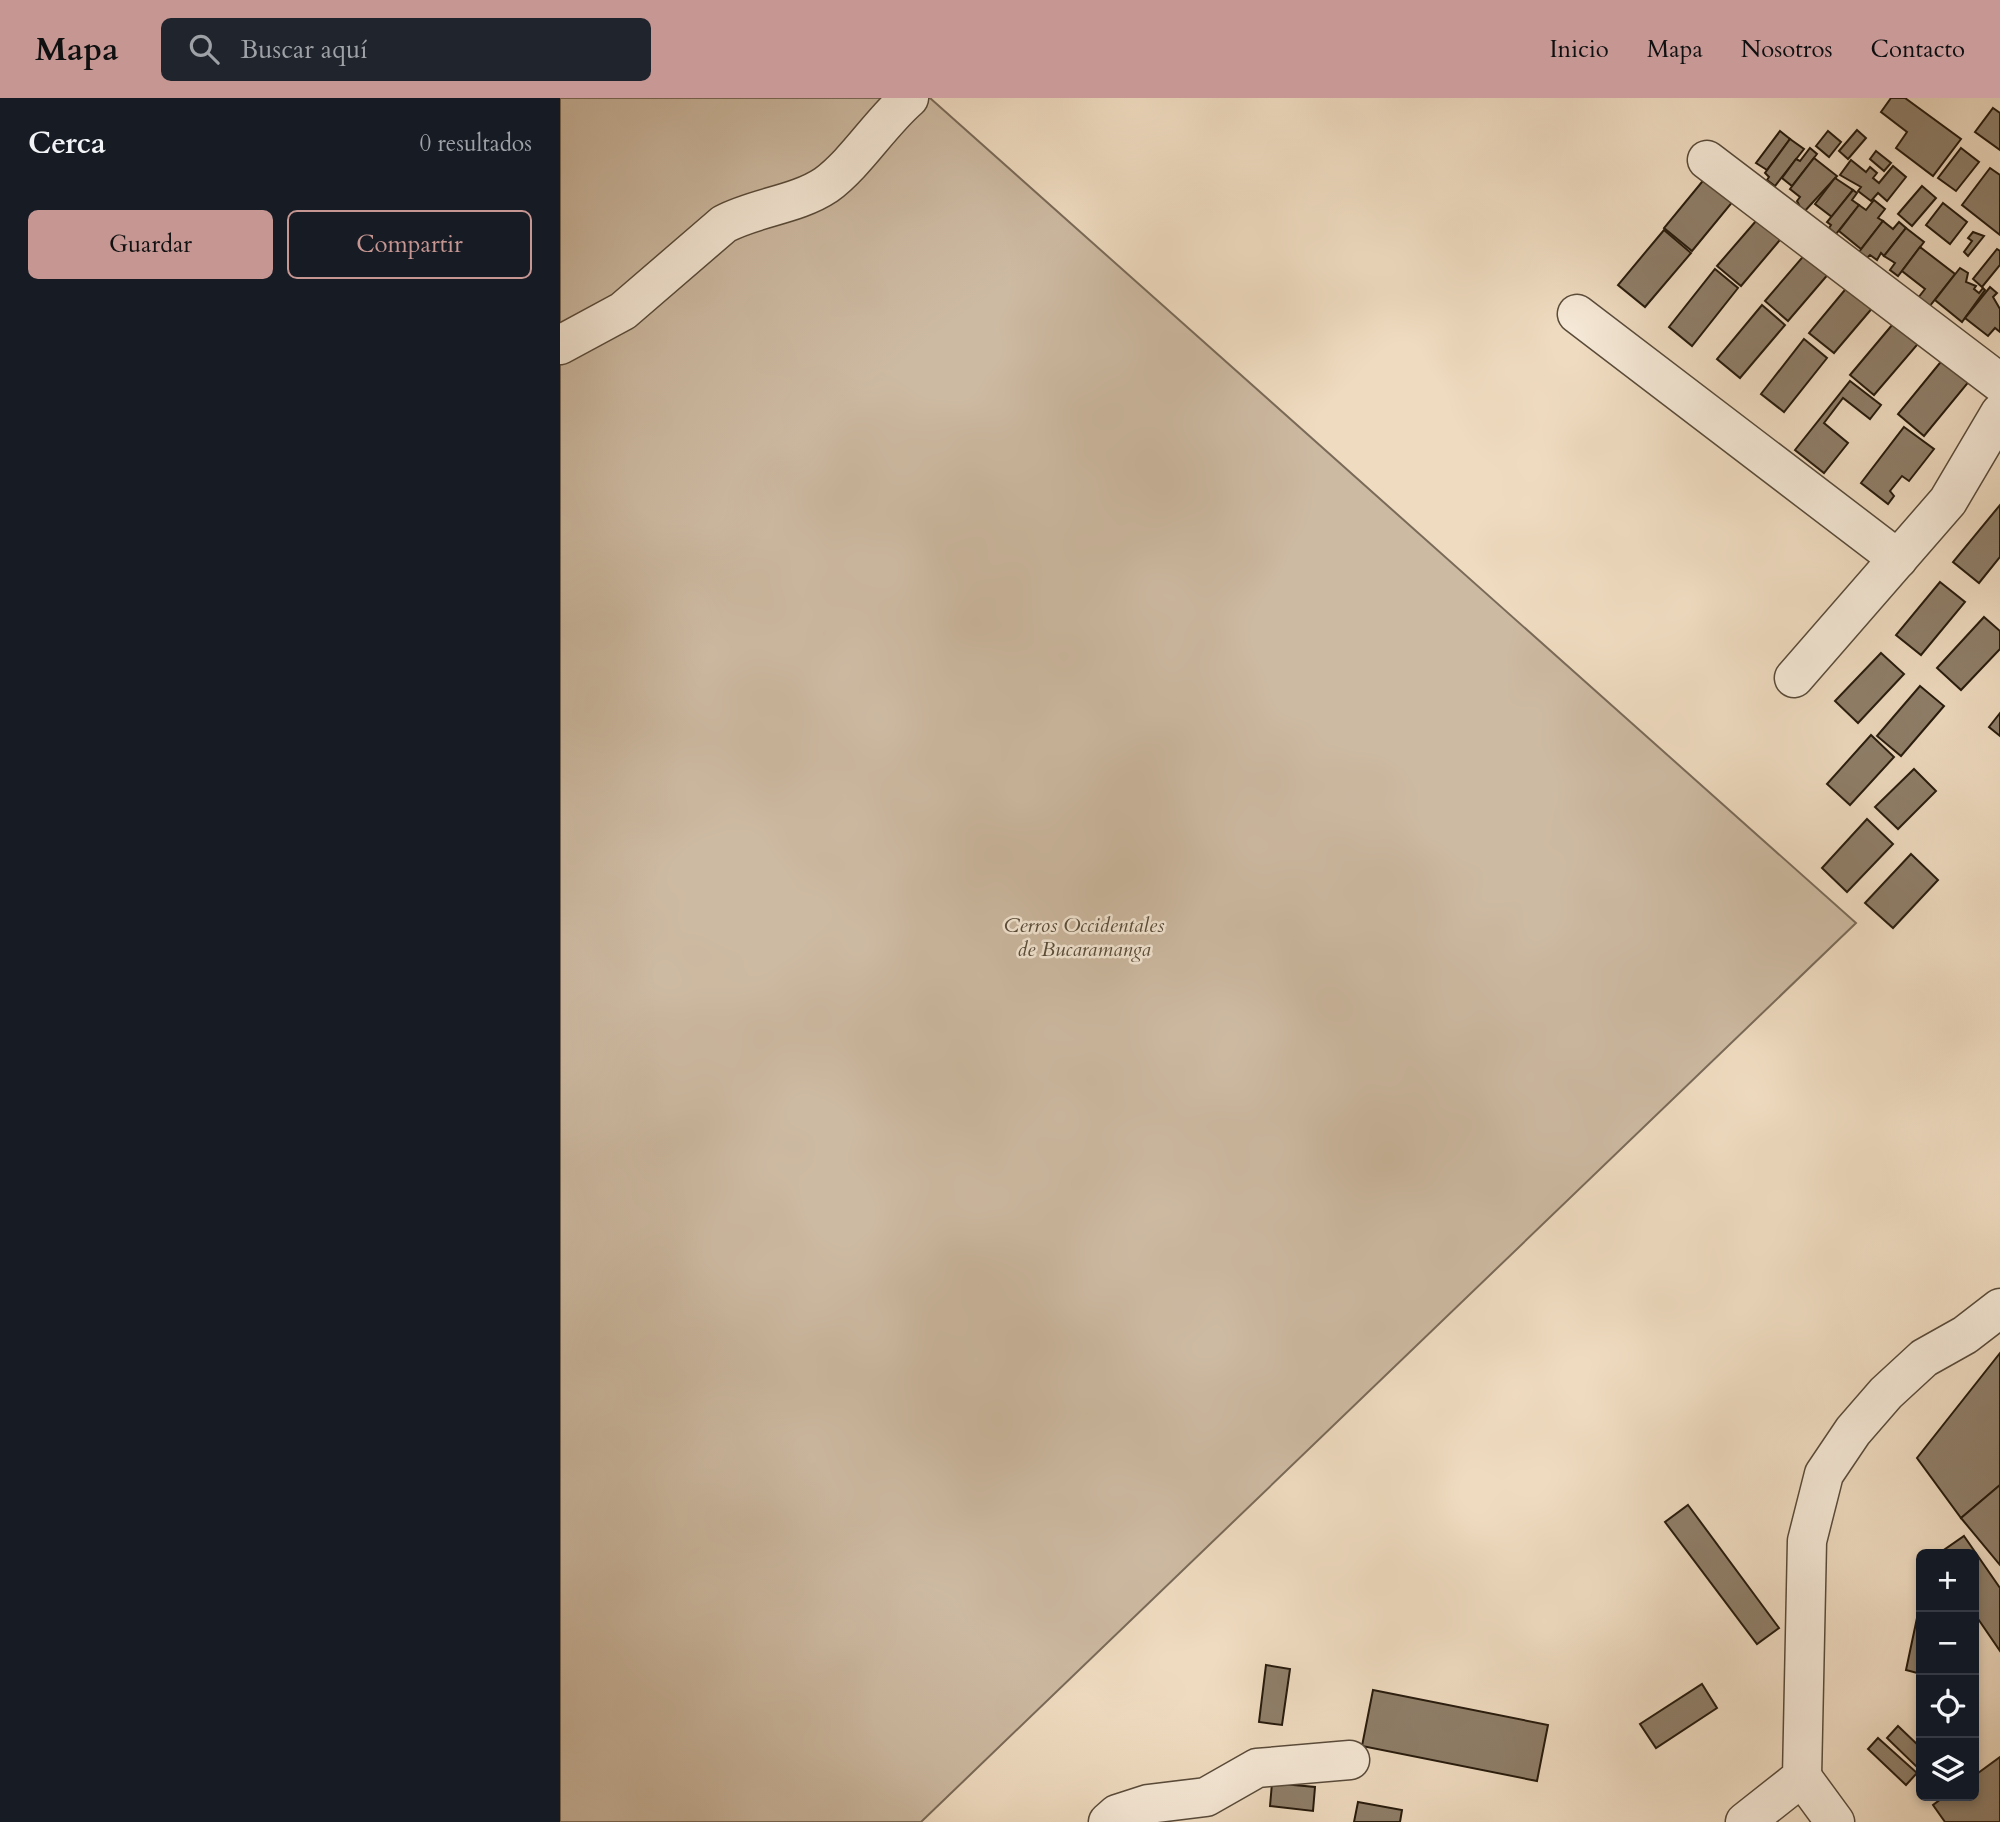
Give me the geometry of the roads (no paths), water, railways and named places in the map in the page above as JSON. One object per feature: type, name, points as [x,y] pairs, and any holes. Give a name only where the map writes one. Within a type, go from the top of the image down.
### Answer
[{"type":"street","points":[[560,345],[623,310],[724,224],[743,214],[807,195],[828,184],[909,98]]},
{"type":"street","points":[[1707,160],[2000,383]]},
{"type":"street","points":[[1577,314],[1899,559]]},
{"type":"street","points":[[1794,678],[1948,501],[2000,413]]},
{"type":"street","points":[[1835,1822],[1802,1777],[1807,1541],[1824,1475],[1853,1431],[1896,1384],[1924,1358],[1965,1335],[2000,1308]]},
{"type":"street","points":[[1108,1822],[1117,1814],[1148,1804],[1206,1797],[1257,1768],[1350,1760]]},
{"type":"street","points":[[1745,1822],[1802,1777]]},
{"type":"park label","name":"Cerros Occidentales de Bucaramanga","points":[[1084,937]]}]
